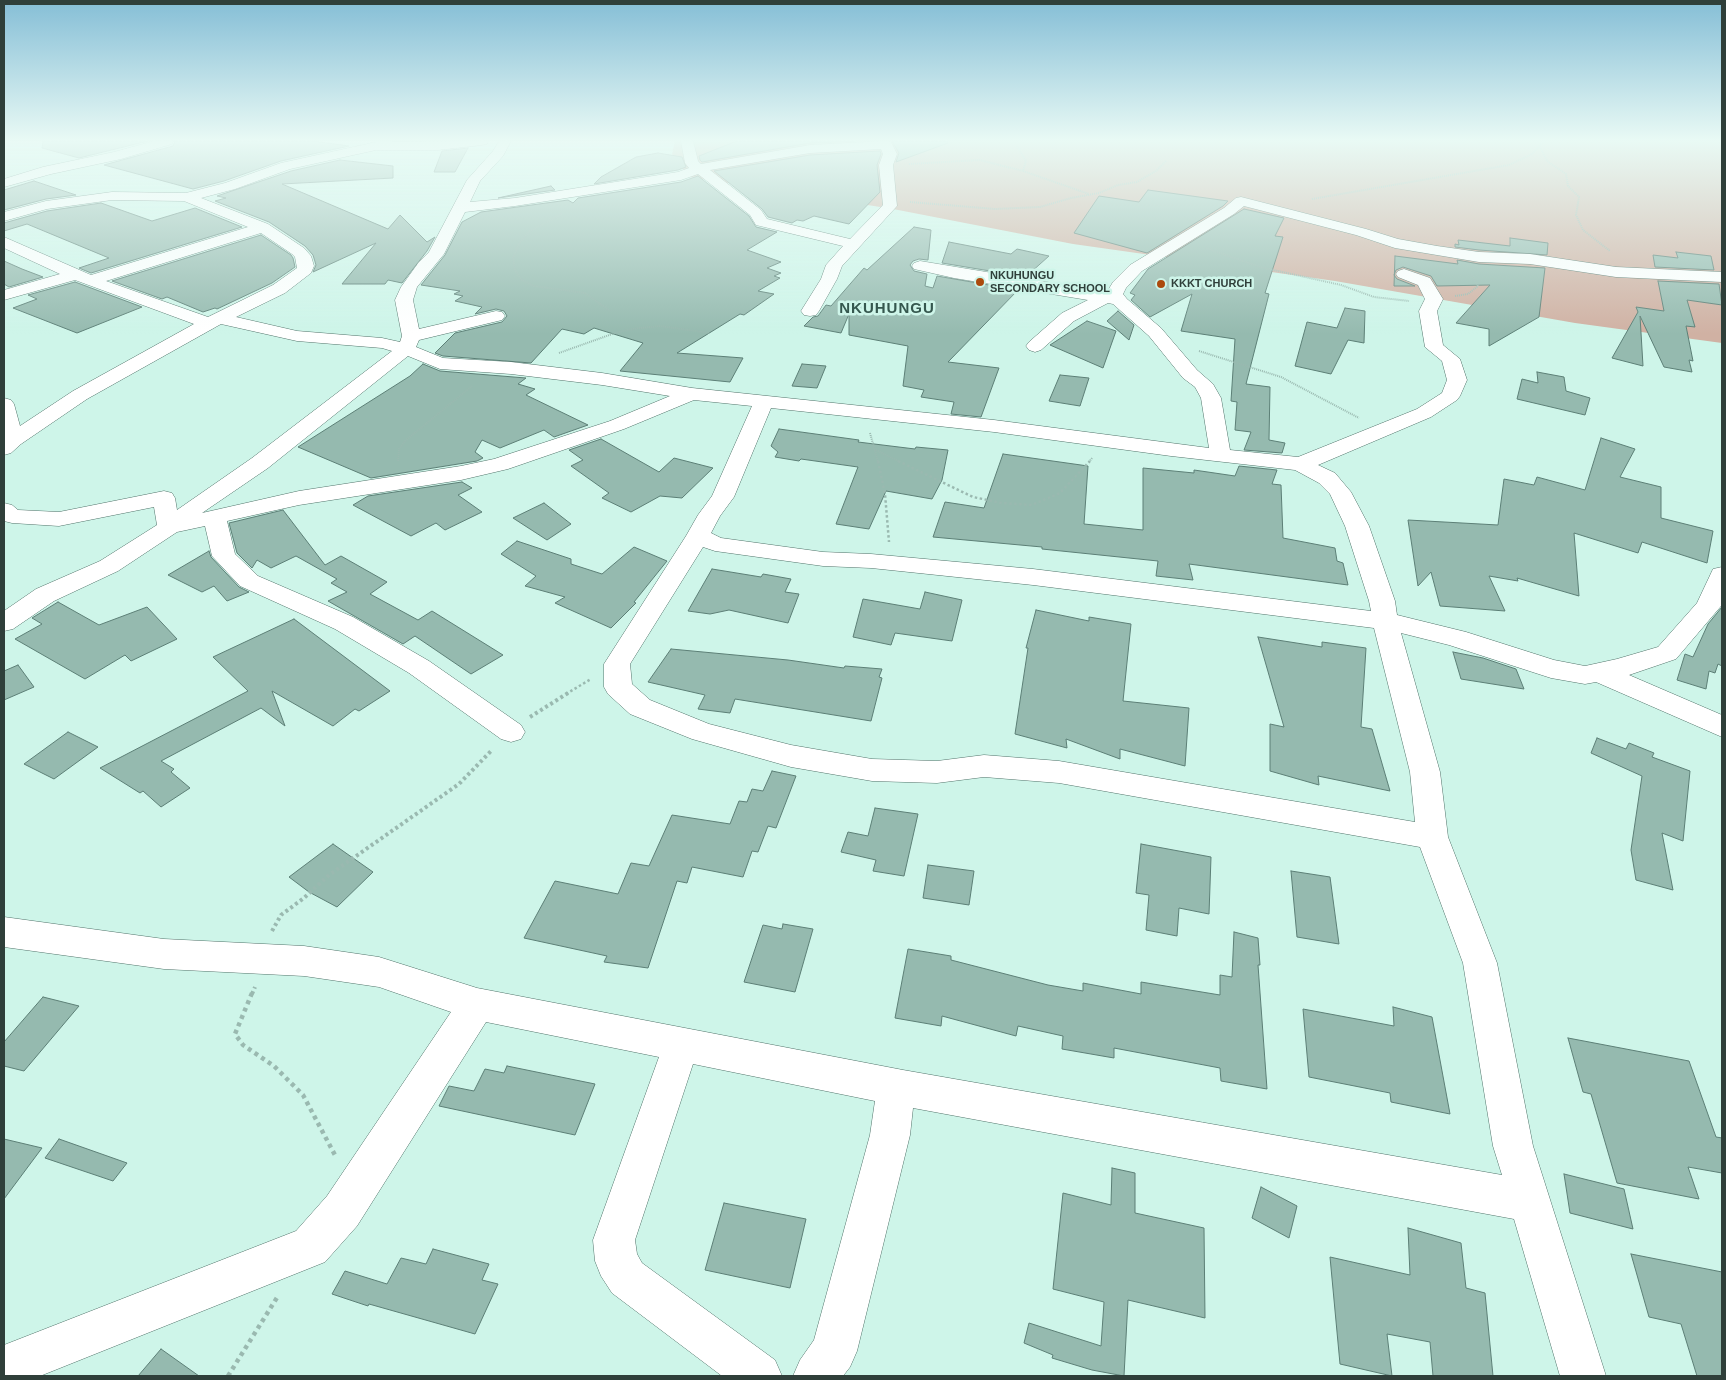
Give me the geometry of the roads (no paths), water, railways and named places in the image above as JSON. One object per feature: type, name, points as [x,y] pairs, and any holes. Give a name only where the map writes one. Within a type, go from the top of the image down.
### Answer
[{"type":"street","points":[[4,217],[50,205]]},
{"type":"street","points":[[4,404],[9,445],[80,395],[214,321],[279,289],[306,270],[303,256],[263,227],[208,205]]},
{"type":"street","points":[[408,342],[404,300],[409,287],[425,265],[436,254],[458,208],[477,205]]},
{"type":"street","points":[[747,205],[756,213],[761,222],[853,244]]},
{"type":"street","points":[[810,311],[829,279],[834,265],[886,212],[890,205]]},
{"type":"street","points":[[1035,346],[1068,318],[1111,298],[1119,286],[1136,268],[1236,205]]},
{"type":"street","points":[[1258,205],[1361,232],[1395,243],[1480,258],[1530,259],[1623,272],[1722,277]]},
{"type":"street","points":[[4,295],[54,280],[84,278],[263,227]]},
{"type":"street","points":[[4,242],[84,278],[214,321],[297,336],[408,342],[496,316]]},
{"type":"street","points":[[920,266],[962,275],[1111,298],[1155,332],[1190,374],[1203,384],[1212,398],[1216,439],[1221,455]]},
{"type":"street","points":[[1300,464],[1424,413],[1450,396],[1457,380],[1451,359],[1434,347],[1428,311],[1434,299],[1424,282],[1404,274]]},
{"type":"street","points":[[408,342],[440,363],[511,368],[602,379],[692,394],[994,426],[1300,464],[1327,478],[1340,492],[1357,526],[1382,601],[1385,622],[1426,772],[1432,837],[1480,963],[1513,1146],[1582,1376]]},
{"type":"street","points":[[4,622],[44,595],[110,566],[169,527],[207,498],[260,463],[408,342]]},
{"type":"street","points":[[169,527],[299,498],[461,473],[500,464],[617,425],[692,394]]},
{"type":"street","points":[[764,402],[723,497],[709,514],[698,536],[617,664],[618,686],[640,707],[702,732],[791,756],[872,770],[937,772],[984,766],[1059,772],[1432,837]]},
{"type":"street","points":[[4,510],[12,516],[59,519],[164,498],[169,527]]},
{"type":"street","points":[[215,517],[224,556],[249,581],[344,622],[419,667],[511,732]]},
{"type":"street","points":[[698,536],[715,544],[823,559],[890,562],[1033,577],[1385,622],[1422,628],[1457,638],[1551,670],[1585,675],[1620,668],[1667,653],[1715,608],[1722,574]]},
{"type":"street","points":[[1598,672],[1722,727]]},
{"type":"street","points":[[4,932],[164,954],[304,961],[379,972],[477,1004],[896,1086],[1530,1201]]},
{"type":"street","points":[[4,1368],[310,1247],[342,1211],[477,1004]]},
{"type":"street","points":[[682,1043],[614,1240],[616,1261],[628,1278],[759,1376]]},
{"type":"street","points":[[816,1376],[834,1351],[890,1135],[896,1086]]},
{"type":"place","name":"NKUHUNGU SECONDARY SCHOOL","points":[[980,282]]},
{"type":"place","name":"KKKT CHURCH","points":[[1161,284]]},
{"type":"district","name":"NKUHUNGU","points":[[887,309]]}]
